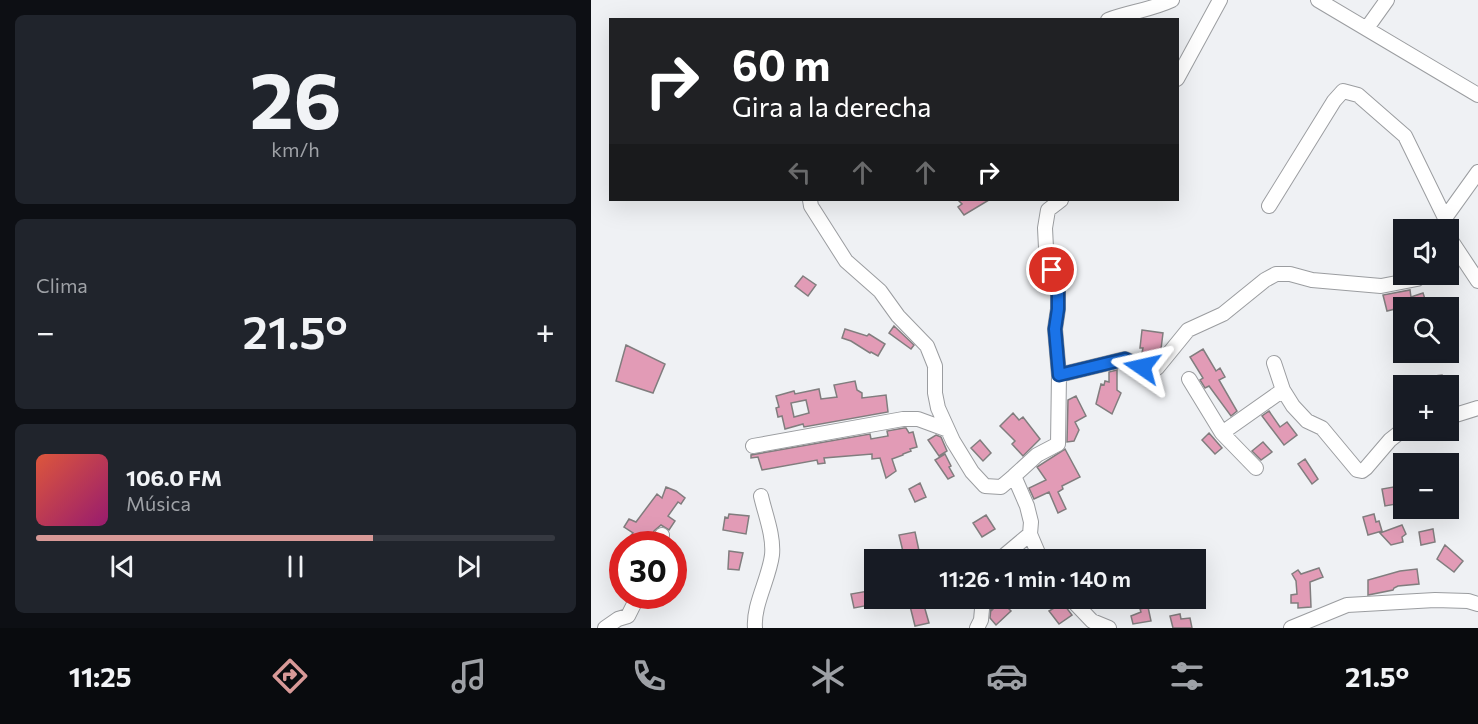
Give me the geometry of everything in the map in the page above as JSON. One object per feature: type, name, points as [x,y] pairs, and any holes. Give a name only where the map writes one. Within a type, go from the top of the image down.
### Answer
[{"type":"street","points":[[1113,18],[1158,7],[1172,0]]},
{"type":"street","points":[[1179,75],[1220,0]]},
{"type":"street","points":[[1318,0],[1478,94]]},
{"type":"street","points":[[1367,28],[1387,0]]},
{"type":"street","points":[[1269,206],[1334,101],[1343,91],[1358,94],[1405,136],[1442,219]]},
{"type":"street","points":[[1456,219],[1478,172]]},
{"type":"street","points":[[810,201],[811,206],[846,261],[880,291],[898,316],[927,346],[935,366],[935,393],[938,408],[948,430],[972,472],[985,486],[1001,488],[1037,455],[1058,444],[1059,375],[1055,329],[1058,292],[1045,248],[1045,228],[1049,210],[1060,201]]},
{"type":"street","points":[[1459,250],[1478,281]]},
{"type":"street","points":[[1059,375],[1125,359],[1142,367],[1157,368],[1188,330],[1223,314],[1265,280],[1276,274],[1290,274],[1311,280],[1381,286],[1393,284]]},
{"type":"street","points":[[1274,363],[1283,390],[1293,406],[1307,421],[1322,428],[1357,470],[1362,471],[1366,468],[1393,438]]},
{"type":"street","points":[[1189,379],[1222,433],[1256,468]]},
{"type":"street","points":[[1222,433],[1283,390]]},
{"type":"street","points":[[1459,414],[1478,408]]},
{"type":"street","points":[[753,446],[903,419],[918,419],[948,430]]},
{"type":"street","points":[[1014,476],[1027,506],[1031,522],[1030,534],[1036,549]]},
{"type":"street","points":[[755,628],[754,617],[772,557],[770,534],[761,496]]},
{"type":"street","points":[[1012,549],[1030,534]]},
{"type":"street","points":[[1291,628],[1347,605],[1435,600],[1468,601],[1478,604]]},
{"type":"street","points":[[605,628],[618,619],[628,616],[632,609]]},
{"type":"street","points":[[977,628],[981,620],[982,609]]},
{"type":"street","points":[[1081,609],[1092,621],[1109,628]]},
{"type":"building","points":[[959,201],[987,201],[964,215],[958,207],[962,204]]},
{"type":"building","points":[[803,276],[816,285],[808,296],[795,286]]},
{"type":"building","points":[[1410,290],[1411,297],[1393,297],[1393,310],[1387,311],[1383,295]]},
{"type":"building","points":[[1423,293],[1424,297],[1411,297]]},
{"type":"building","points":[[894,326],[914,345],[911,349],[889,333]]},
{"type":"building","points":[[845,329],[867,336],[869,334],[885,344],[878,356],[870,353],[842,338]]},
{"type":"building","points":[[1142,330],[1163,333],[1161,349],[1153,359],[1141,357]]},
{"type":"building","points":[[626,345],[665,364],[653,393],[616,381]]},
{"type":"building","points":[[1203,349],[1216,371],[1220,368],[1225,377],[1219,380],[1237,411],[1231,416],[1209,386],[1205,388],[1200,380],[1203,378],[1190,357]]},
{"type":"building","points":[[1117,370],[1117,390],[1121,393],[1112,414],[1096,404],[1101,384],[1104,385],[1105,381],[1109,382],[1109,372]]},
{"type":"building","points":[[855,381],[857,390],[862,393],[862,398],[886,395],[888,412],[804,427],[803,424],[785,429],[782,416],[778,417],[776,408],[779,407],[776,396],[794,391],[795,394],[819,389],[821,399],[837,397],[834,385]],"holes":[[[806,400],[809,413],[794,417],[791,403]]]},
{"type":"building","points":[[1076,396],[1086,416],[1075,422],[1079,430],[1074,441],[1067,442],[1068,400]]},
{"type":"building","points":[[1269,411],[1280,427],[1287,422],[1297,435],[1284,445],[1262,416]]},
{"type":"building","points":[[1013,413],[1019,420],[1023,417],[1040,439],[1023,456],[1012,444],[1015,441],[1000,426]]},
{"type":"building","points":[[906,428],[909,433],[913,432],[917,447],[892,459],[896,471],[886,478],[880,458],[872,459],[872,454],[824,458],[825,463],[818,464],[817,460],[762,470],[758,457],[751,458],[751,455],[870,434],[871,439],[888,436],[887,431]]},
{"type":"building","points":[[1209,433],[1222,448],[1215,454],[1202,440]]},
{"type":"building","points":[[936,435],[941,437],[947,451],[939,456],[928,440]]},
{"type":"building","points":[[980,440],[991,453],[983,461],[971,448]]},
{"type":"building","points":[[1263,442],[1272,452],[1261,460],[1252,451]]},
{"type":"building","points":[[1065,449],[1080,477],[1062,486],[1063,489],[1058,492],[1066,509],[1058,513],[1049,492],[1034,499],[1029,488],[1046,480],[1037,467]]},
{"type":"building","points":[[945,454],[954,476],[948,479],[935,460]]},
{"type":"building","points":[[1305,459],[1318,479],[1312,484],[1298,464]]},
{"type":"building","points":[[920,483],[926,497],[915,502],[909,489]]},
{"type":"building","points":[[666,487],[685,498],[681,504],[678,502],[668,516],[675,521],[669,530],[661,525],[654,531],[630,531],[624,527],[629,519],[636,522],[657,494],[662,498]]},
{"type":"building","points":[[1393,487],[1393,505],[1385,506],[1382,489]]},
{"type":"building","points":[[729,514],[749,516],[746,534],[723,530],[725,517],[728,518]]},
{"type":"building","points":[[1374,514],[1382,531],[1368,535],[1363,517]]},
{"type":"building","points":[[986,515],[995,529],[982,537],[973,523]]},
{"type":"building","points":[[1402,525],[1406,534],[1402,537],[1403,542],[1391,545],[1380,533]]},
{"type":"building","points":[[1433,529],[1435,542],[1421,545],[1419,532]]},
{"type":"building","points":[[915,532],[919,549],[902,549],[899,535]]},
{"type":"building","points":[[1445,545],[1463,561],[1454,572],[1437,559]]},
{"type":"building","points":[[729,551],[743,553],[739,570],[728,569]]},
{"type":"building","points":[[1319,568],[1323,577],[1310,582],[1311,607],[1298,608],[1298,603],[1291,603],[1291,595],[1297,594],[1296,581],[1292,574],[1298,570],[1301,574]]},
{"type":"building","points":[[1417,569],[1419,584],[1398,586],[1393,590],[1368,595],[1368,580]]},
{"type":"building","points":[[864,592],[864,606],[854,608],[851,594]]},
{"type":"building","points":[[911,609],[925,609],[929,623],[915,626]]},
{"type":"building","points":[[991,609],[1011,611],[996,625],[990,618]]},
{"type":"building","points":[[1067,609],[1072,615],[1059,624],[1049,611]]},
{"type":"building","points":[[1140,609],[1148,609],[1151,621],[1133,624],[1131,616],[1141,612]]},
{"type":"building","points":[[1180,614],[1181,619],[1190,618],[1192,628],[1173,628],[1170,616]]},
{"type":"route","points":[[1052,270],[1058,292],[1055,329],[1059,375],[1125,359],[1142,367]]}]
